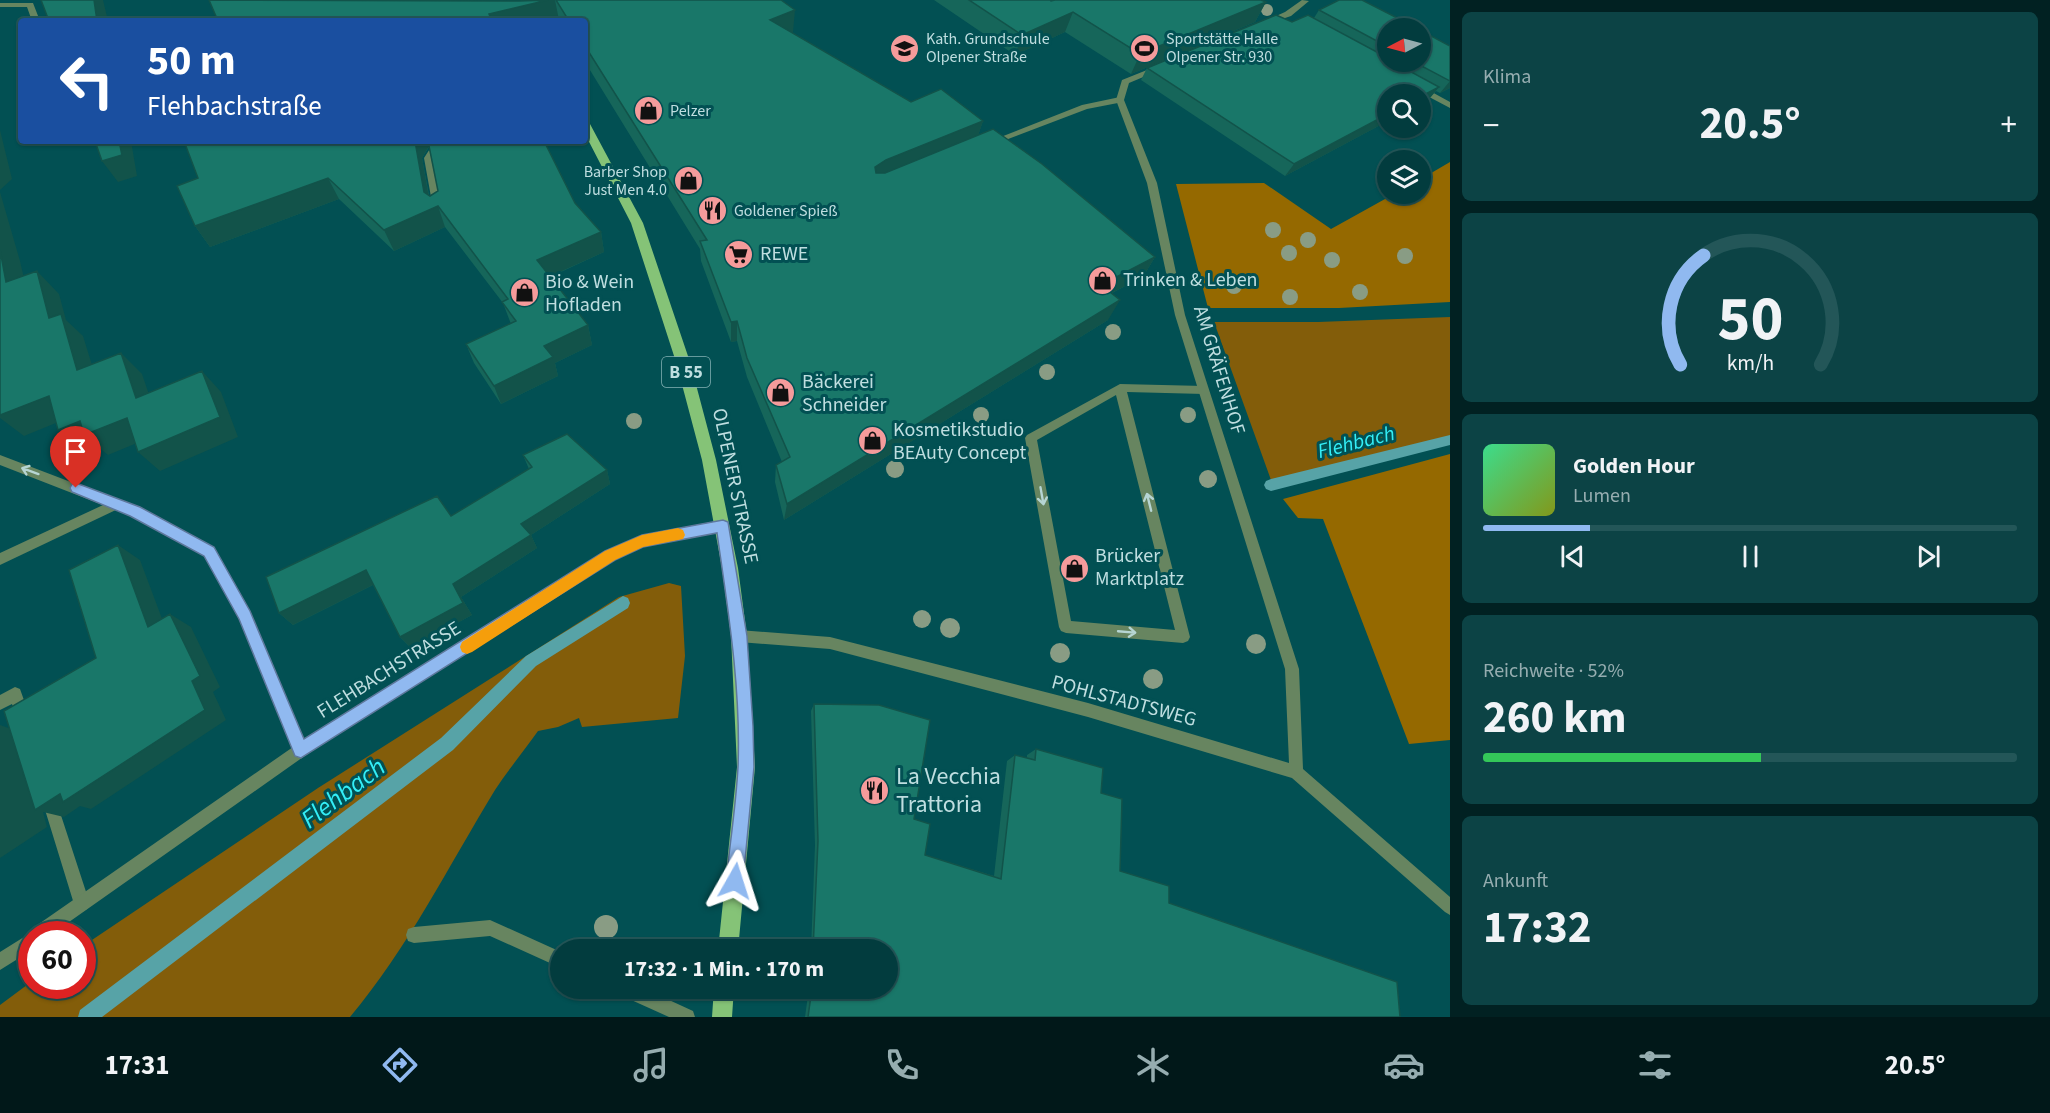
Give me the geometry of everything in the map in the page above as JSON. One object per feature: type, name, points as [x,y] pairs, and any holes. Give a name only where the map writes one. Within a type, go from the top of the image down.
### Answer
[{"type":"main road","name":"OLPENER STRASSE","points":[[588,130],[637,223],[683,362],[709,460],[723,526],[739,636],[746,767],[729,939]]},
{"type":"main road","points":[[722,1017],[723,999]]},
{"type":"street","points":[[1254,28],[1288,14],[1304,0],[1316,0]]},
{"type":"street","points":[[0,5],[30,5],[35,18]]},
{"type":"street","points":[[1288,14],[1298,20]]},
{"type":"street","points":[[980,147],[1085,107],[1120,100],[1125,82],[1166,65]]},
{"type":"street","points":[[1409,82],[1450,105]]},
{"type":"street","name":"AM GRÄFENHOF","points":[[1120,100],[1152,183],[1180,315],[1292,669],[1296,772]]},
{"type":"street","points":[[438,144],[428,158],[439,212]]},
{"type":"street","points":[[1120,388],[1183,637],[1066,627],[1031,438],[1120,388],[1204,390]]},
{"type":"street","points":[[0,460],[135,512],[209,552],[245,616],[301,750]]},
{"type":"street","points":[[0,559],[116,504]]},
{"type":"street","name":"FLEHBACHSTRASSE","points":[[58,921],[301,750],[610,555],[642,542],[723,526]]},
{"type":"street","name":"POHLSTADTSWEG","points":[[739,636],[830,643],[1151,728],[1296,772],[1450,907]]},
{"type":"street","points":[[0,703],[15,694],[26,727]]},
{"type":"street","points":[[43,783],[82,904]]},
{"type":"street","points":[[414,935],[490,928],[550,955]]},
{"type":"street","points":[[0,962],[18,950]]},
{"type":"street","points":[[648,999],[687,1017]]},
{"type":"shaded area","points":[[1450,162],[1450,302],[1339,308],[1208,308],[1176,184],[1264,183],[1331,229],[1377,203],[1431,204],[1431,173]]},
{"type":"shaded area","points":[[1450,317],[1450,437],[1291,478],[1289,476],[1271,480],[1214,322],[1318,322]]},
{"type":"shaded area","points":[[1450,454],[1450,740],[1409,744],[1323,519],[1298,518],[1283,499]]},
{"type":"shaded area","points":[[669,583],[681,586],[685,656],[678,718],[582,727],[579,718],[558,727],[538,731],[495,790],[391,963],[350,1017],[0,1017],[0,1005],[18,992],[18,999],[96,999],[96,937],[318,788],[619,597]]},
{"type":"building","points":[[41,0],[94,0],[97,18],[48,18]]},
{"type":"building","points":[[209,0],[548,0],[489,14],[491,18],[217,18]]},
{"type":"building","points":[[556,0],[781,0],[795,10],[770,20],[911,102],[941,89],[983,121],[886,160],[875,167],[876,173],[885,173],[993,129],[1042,164],[1155,257],[1101,285],[1120,300],[787,504],[776,465],[790,457],[747,358],[737,321],[731,322],[700,241],[707,240],[588,51],[588,18],[567,18]]},
{"type":"building","points":[[969,0],[1261,0],[1266,2],[1140,54],[1073,12],[1022,35]]},
{"type":"building","points":[[1339,0],[1362,0],[1397,18],[1377,18],[1377,41],[1319,10]]},
{"type":"building","points":[[1276,15],[1292,22],[1308,15],[1377,52],[1377,72],[1411,72],[1439,87],[1431,91],[1431,84],[1377,84],[1377,120],[1294,164],[1147,68]]},
{"type":"building","points":[[1431,36],[1450,46],[1450,81],[1431,71]]},
{"type":"building","points":[[96,144],[120,144],[122,155],[102,161]]},
{"type":"building","points":[[185,144],[416,144],[424,192],[430,196],[438,191],[429,144],[546,144],[575,203],[601,232],[537,260],[588,325],[544,346],[553,357],[494,386],[466,344],[516,321],[502,302],[508,299],[438,206],[384,230],[328,178],[195,226],[177,186],[198,178]]},
{"type":"building","points":[[0,250],[6,282],[37,271],[49,318],[61,314],[77,370],[121,353],[136,398],[202,371],[220,417],[138,452],[127,418],[84,435],[80,421],[58,430],[49,396],[0,415]]},
{"type":"building","points":[[567,434],[607,470],[521,524],[531,535],[453,584],[463,603],[400,637],[366,570],[279,613],[266,577],[437,496],[451,516],[532,467],[523,455]]},
{"type":"building","points":[[118,545],[148,627],[170,614],[200,676],[192,681],[205,710],[63,802],[60,794],[35,810],[4,711],[96,658],[69,570]]},
{"type":"building","points":[[814,704],[879,705],[930,720],[914,819],[930,824],[925,855],[1001,879],[1015,755],[1035,760],[1036,749],[1103,768],[1101,793],[1122,799],[1120,871],[1169,886],[1169,903],[1397,982],[1400,1017],[808,1017],[810,999],[898,999],[898,939],[814,939],[818,841]]},
{"type":"waterway","name":"Flehbach","points":[[1271,485],[1450,440]]},
{"type":"waterway","name":"Flehbach","points":[[87,1017],[447,744],[531,661],[623,603]]},
{"type":"slow traffic","points":[[467,647],[610,555],[642,542],[678,535]]},
{"type":"place","name":"Kath. Grundschule Olpener Straße","points":[[905,48]]},
{"type":"place","name":"Sportstätte Halle Olpener Str. 930","points":[[1145,48]]},
{"type":"place","name":"Pelzer","points":[[649,111]]},
{"type":"place","name":"Barber Shop Just Men 4.0","points":[[688,181]]},
{"type":"place","name":"Goldener Spieß","points":[[713,211]]},
{"type":"place","name":"REWE","points":[[739,254]]},
{"type":"place","name":"Trinken & Leben","points":[[1102,280]]},
{"type":"place","name":"Bio & Wein Hofladen","points":[[524,293]]},
{"type":"place","name":"Bäckerei Schneider","points":[[781,393]]},
{"type":"place","name":"Kosmetikstudio BEAuty Concept","points":[[872,441]]},
{"type":"place","name":"Brücker Marktplatz","points":[[1074,568]]},
{"type":"place","name":"La Vecchia Trattoria","points":[[875,790]]},
{"type":"route","points":[[76,488],[135,512],[209,552],[245,616],[301,750],[540,602],[610,555],[642,542],[723,526],[739,636],[745,726],[746,767],[735,881]]}]
